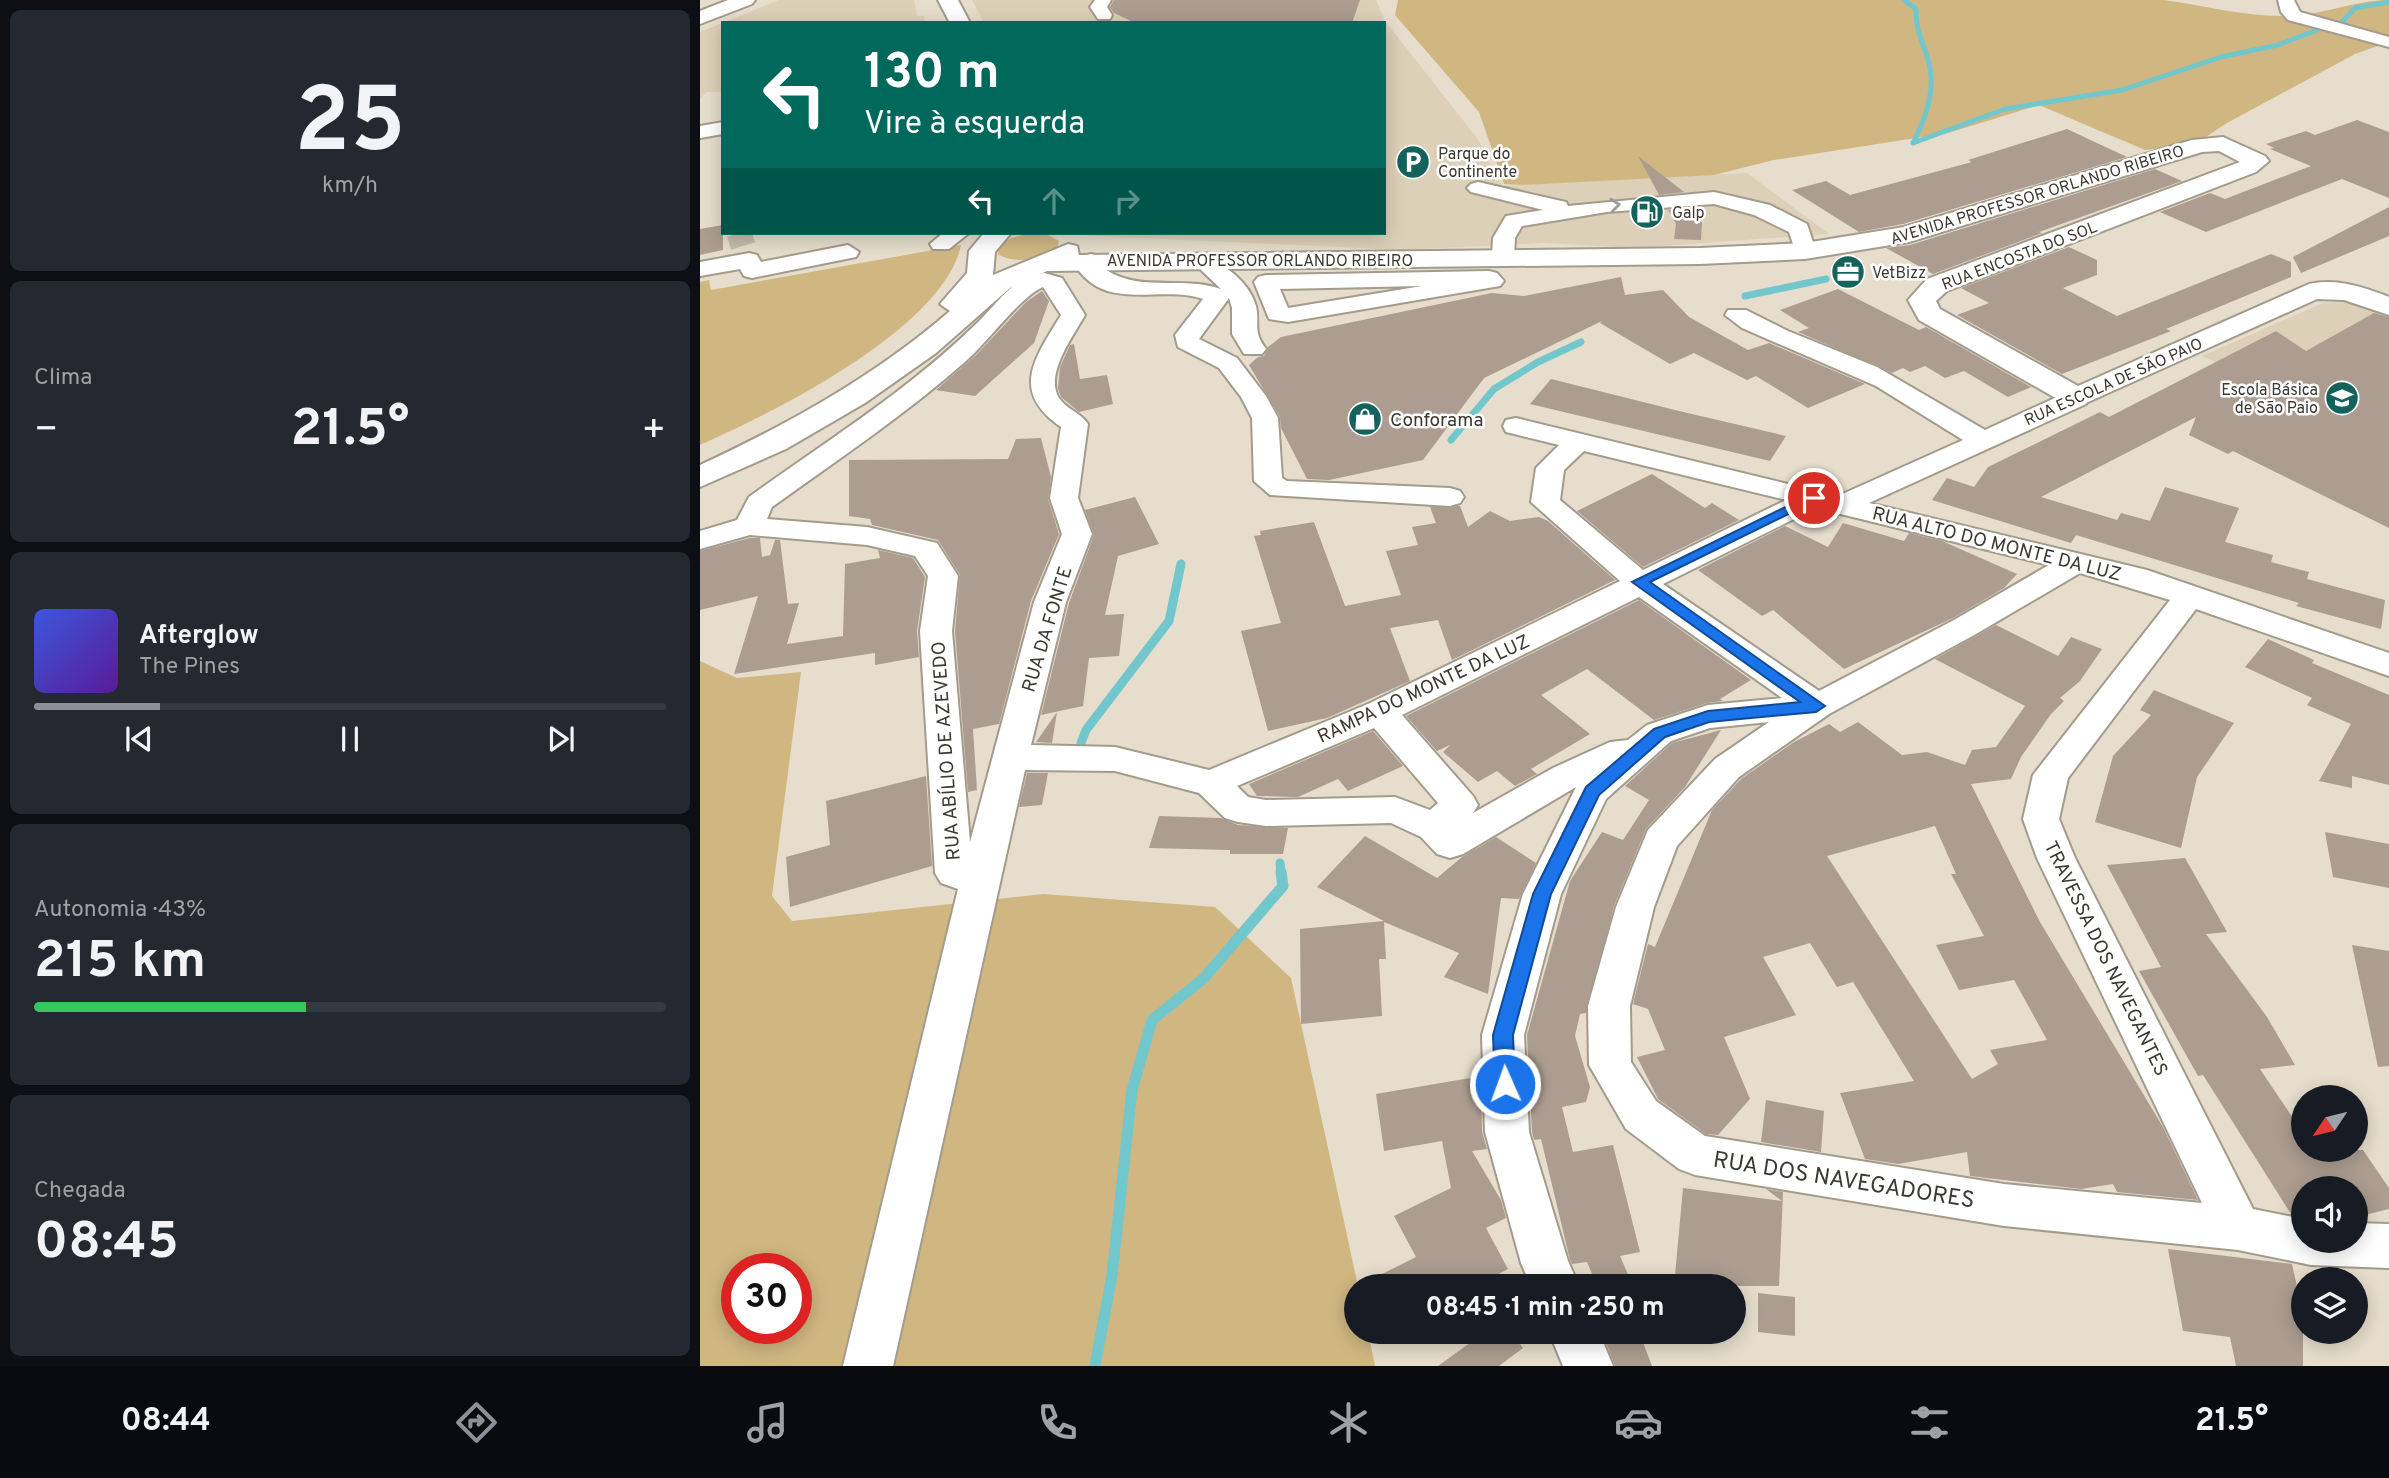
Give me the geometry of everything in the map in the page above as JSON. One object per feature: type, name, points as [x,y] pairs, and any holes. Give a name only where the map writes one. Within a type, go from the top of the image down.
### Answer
[{"type":"main road","points":[[700,6],[715,0]]},
{"type":"main road","points":[[700,18],[745,0]]},
{"type":"main road","points":[[948,0],[959,21]]},
{"type":"main road","points":[[968,0],[978,21]]},
{"type":"main road","name":"AVENIDA PROFESSOR ORLANDO RIBEIRO","points":[[1069,235],[1474,257],[1711,255],[1805,251],[1901,236],[2155,157],[2200,145],[2223,144]]},
{"type":"main road","name":"RUA ENCOSTA DO SOL","points":[[2077,398],[1929,314],[1922,300],[1937,285],[2081,232],[2248,167],[2257,161],[2223,144]]},
{"type":"main road","points":[[700,477],[775,442],[854,397],[926,347],[1000,282],[1069,252],[1074,245],[1069,235]]},
{"type":"main road","points":[[700,462],[802,411],[900,348],[970,288],[982,268],[993,240]]},
{"type":"main road","name":"AVENIDA PROFESSOR ORLANDO RIBEIRO","points":[[993,240],[990,263],[1001,266],[1091,261],[1201,260],[1417,278],[1474,257]]},
{"type":"main road","name":"RUA ESCOLA DE SÃO PAIO","points":[[2077,398],[2325,287],[2389,307]]},
{"type":"street","points":[[2286,0],[2289,12],[2294,16],[2389,42]]},
{"type":"street","points":[[700,132],[721,128]]},
{"type":"street","points":[[1478,188],[1571,211]]},
{"type":"street","points":[[1503,257],[1504,238],[1514,221],[1571,211],[1714,198],[1762,210],[1799,229],[1805,251]]},
{"type":"street","points":[[700,270],[746,253],[752,271],[848,252]]},
{"type":"street","points":[[1201,260],[1232,287],[1244,308],[1241,329],[1253,349]]},
{"type":"street","points":[[1091,261],[1089,268],[1098,278],[1125,289],[1201,291],[1218,296],[1187,334],[1187,342],[1228,363],[1253,396],[1265,418],[1268,481],[1274,486],[1280,489],[1450,497]]},
{"type":"street","points":[[1266,282],[1278,314],[1283,315],[1417,278]]},
{"type":"street","points":[[1232,287],[1266,282],[1417,278]]},
{"type":"street","name":"RUA DA FONTE","points":[[749,526],[759,503],[925,381],[985,331],[1032,281],[1048,279],[1054,283],[1073,315],[1047,366],[1044,392],[1054,410],[1075,424],[1064,498],[1077,534],[1052,598],[979,880]]},
{"type":"street","points":[[1737,315],[1769,335],[1850,364],[1889,383],[1982,440]]},
{"type":"street","name":"RUA ESCOLA DE SÃO PAIO","points":[[1828,501],[1982,440],[2077,398]]},
{"type":"street","name":"RUA ALTO DO MONTE DA LUZ","points":[[1516,426],[2136,578],[2389,665]]},
{"type":"street","points":[[1579,440],[1550,468],[1545,502],[1639,582],[1816,706]]},
{"type":"street","name":"RAMPA DO MONTE DA LUZ","points":[[1211,782],[1380,712],[1639,582],[1828,501]]},
{"type":"street","name":"RUA ABÍLIO DE AZEVEDO","points":[[700,540],[749,526],[867,536],[926,550],[943,576],[936,631],[954,873],[979,880],[868,1366]]},
{"type":"street","name":"RUA DOS NAVEGADORES","points":[[2074,563],[1965,627],[1816,706],[1727,768],[1661,840],[1635,907],[1609,1006],[1610,1065],[1642,1115],[1695,1156],[2004,1205],[2238,1228],[2311,1242],[2389,1247]]},
{"type":"street","name":"TRAVESSA DOS NAVEGANTES","points":[[2190,595],[2051,775],[2041,819],[2056,858],[2238,1228]]},
{"type":"street","points":[[1010,757],[1115,759],[1211,782],[1238,809],[1266,813],[1395,810],[1434,827],[1450,844],[1566,777],[1659,733],[1708,717],[1816,706]]},
{"type":"street","points":[[1380,712],[1460,805],[1434,827]]},
{"type":"street","points":[[1550,1274],[1507,1132],[1503,1035],[1542,894],[1592,791],[1659,733]]},
{"type":"street","points":[[1579,1344],[1588,1366]]},
{"type":"shaded area","points":[[779,0],[914,0],[917,16],[924,16],[925,21],[727,21]]},
{"type":"shaded area","points":[[972,0],[1376,0],[1385,21],[983,21]]},
{"type":"shaded area","points":[[1398,0],[2163,0],[2267,16],[2296,16],[2389,0],[2389,42],[2355,54],[2227,123],[2194,145],[2145,150],[2039,105],[1948,133],[1774,160],[1714,175],[1523,185],[1504,184],[1479,112],[1395,15]]},
{"type":"shaded area","points":[[1386,22],[1477,138],[1502,186],[1747,173],[1829,234],[1634,248],[1542,243],[1402,250],[1080,235],[1386,235]]},
{"type":"shaded area","points":[[721,23],[721,92],[706,92],[700,99],[700,32]]},
{"type":"shaded area","points":[[1048,235],[1059,241],[1057,248],[1051,253],[1024,260],[998,254],[999,246],[1011,238]]},
{"type":"shaded area","points":[[961,245],[948,276],[923,307],[890,336],[810,390],[700,445],[700,282],[709,280],[711,290]]},
{"type":"shaded area","name":"Escola Básica de São Paio","points":[[2342,302],[2364,306],[2389,316],[2389,439],[2202,356],[2323,303]]},
{"type":"shaded area","points":[[700,661],[737,678],[801,672],[772,896],[792,921],[1043,894],[1215,907],[1291,978],[1355,1274],[1344,1274],[1344,1344],[1370,1344],[1375,1366],[700,1366]]},
{"type":"building","points":[[1114,0],[1360,0],[1353,21],[1131,21],[1114,13],[1110,7]]},
{"type":"building","points":[[2357,120],[2389,132],[2389,198],[2342,179],[2206,232],[2160,212],[2210,193],[2225,199],[2311,166],[2270,149],[2274,148],[2266,144],[2306,131],[2315,135]]},
{"type":"building","points":[[2067,129],[2127,157],[1903,224],[1859,232],[1792,190],[1826,181],[1850,195],[1972,162],[1968,160]]},
{"type":"building","points":[[1638,156],[1684,192],[1659,195]]},
{"type":"building","points":[[2155,169],[2182,181],[2039,232],[2042,233],[1933,274],[1886,248],[1910,245]]},
{"type":"building","points":[[2389,207],[2389,236],[2301,273],[2293,257]]},
{"type":"building","points":[[1694,208],[1702,223],[1701,240],[1674,239],[1676,224],[1668,210]]},
{"type":"building","points":[[721,225],[723,250],[700,255],[700,229]]},
{"type":"building","points":[[2069,247],[2097,260],[2097,275],[2063,288],[2117,316],[2271,254],[2291,262],[2291,277],[2166,329],[2171,331],[2062,374],[1957,315],[1989,303],[1961,288]]},
{"type":"building","name":"Conforama","points":[[1621,277],[1625,295],[1663,290],[1689,317],[1748,350],[1769,343],[1865,384],[1808,408],[1756,376],[1747,380],[1694,353],[1670,364],[1600,323],[1602,321],[1484,378],[1423,460],[1329,480],[1307,479],[1281,428],[1280,417],[1249,365],[1258,357],[1264,356],[1268,347],[1281,337],[1492,293],[1524,296]]},
{"type":"building","points":[[1838,289],[1919,330],[1926,327],[2031,387],[2008,397],[1964,371],[1945,378],[1925,366],[1910,372],[1903,368],[1892,373],[1798,332],[1809,328],[1780,310]]},
{"type":"building","points":[[1042,291],[1049,301],[1034,343],[975,396],[936,390],[976,355],[1026,302]]},
{"type":"building","points":[[2374,313],[2389,317],[2389,528],[2233,451],[2228,454],[2189,435],[2196,417],[2041,497],[2117,520],[2121,513],[2150,521],[2165,487],[2239,508],[2225,542],[2273,555],[2271,562],[2309,572],[2307,579],[2385,600],[2381,629],[2296,606],[2299,603],[2076,535],[2071,543],[1932,500],[1947,478],[1974,487],[1988,467],[2100,412],[2109,417],[2276,331],[2306,351]]},
{"type":"building","points":[[1074,344],[1080,379],[1107,375],[1113,404],[1079,412],[1061,397],[1058,388],[1060,367],[1070,345]]},
{"type":"building","points":[[1551,379],[1786,436],[1770,461],[1530,404]]},
{"type":"building","points":[[1041,438],[1051,477],[1048,499],[1059,534],[1031,601],[999,724],[973,729],[977,790],[968,792],[955,631],[960,575],[938,540],[872,525],[870,519],[849,516],[849,460],[1008,459],[1016,439]]},
{"type":"building","points":[[1652,474],[1705,508],[1712,503],[1739,520],[1643,567],[1577,511]]},
{"type":"building","points":[[1135,497],[1159,544],[1118,556],[1105,615],[1124,614],[1119,656],[1089,658],[1083,706],[1041,715],[1069,603],[1094,535],[1085,510]]},
{"type":"building","points":[[1460,506],[1468,527],[1490,511],[1510,521],[1539,517],[1548,521],[1615,580],[1452,660],[1438,620],[1390,628],[1410,681],[1327,718],[1268,731],[1241,631],[1281,623],[1254,536],[1261,535],[1260,531],[1314,522],[1345,606],[1401,595],[1386,551],[1418,545],[1412,527],[1436,523],[1430,507]]},
{"type":"building","points":[[1843,523],[1904,541],[1909,533],[1942,541],[2017,574],[2004,588],[1953,618],[1844,669],[1773,610],[1762,616],[1698,570],[1785,526],[1828,547]]},
{"type":"building","points":[[750,538],[760,538],[762,557],[770,555],[775,540],[780,540],[788,604],[799,603],[787,644],[843,636],[845,564],[880,558],[878,550],[913,558],[925,577],[917,631],[919,657],[875,665],[875,653],[734,674],[758,596],[700,610],[700,551]]},
{"type":"building","points":[[1639,600],[1751,680],[1720,699],[1723,701],[1707,703],[1654,720],[1587,669],[1541,695],[1590,734],[1531,769],[1537,774],[1515,786],[1497,771],[1478,782],[1443,752],[1450,745],[1437,751],[1406,716]]},
{"type":"building","points":[[1996,625],[2058,656],[2071,637],[2102,649],[2080,681],[2060,698],[2064,701],[2051,714],[2021,757],[2011,779],[1971,784],[2040,922],[2163,1127],[2198,1200],[2117,1192],[2113,1184],[2081,1189],[1970,1176],[1967,1152],[1898,1164],[1865,1159],[1840,1093],[1914,1081],[1853,982],[1837,987],[1810,943],[1763,957],[1796,1015],[1724,1037],[1750,1099],[1718,1135],[1706,1134],[1658,1099],[1637,1057],[1665,1050],[1648,1009],[1633,1004],[1648,944],[1655,947],[1712,810],[1741,779],[1794,742],[1829,724],[1840,732],[1858,722],[1902,755],[1927,752],[1965,765],[1972,750],[1996,747],[2025,706],[1935,659]],"holes":[[[1935,826],[1956,874],[1951,874],[1984,936],[1936,945],[1959,990],[2014,980],[2047,1040],[1990,1050],[1998,1064],[1972,1079],[1827,856]]]},
{"type":"building","points":[[2268,639],[2314,660],[2312,663],[2389,695],[2389,785],[2352,776],[2352,788],[2319,781],[2351,724],[2307,705],[2312,698],[2245,667]]},
{"type":"building","points":[[2154,690],[2234,723],[2197,777],[2181,848],[2095,822],[2113,756],[2151,715],[2140,710]]},
{"type":"building","points":[[1057,712],[1052,743],[1036,742]]},
{"type":"building","points":[[1721,730],[1685,787],[1646,829],[1614,906],[1586,1013],[1580,1014],[1575,1036],[1590,1087],[1586,1102],[1562,1107],[1573,1152],[1613,1145],[1640,1252],[1620,1256],[1628,1274],[1592,1274],[1587,1262],[1572,1264],[1570,1260],[1541,1139],[1534,1140],[1527,1035],[1570,881],[1602,832],[1623,840],[1649,800],[1625,786],[1672,743]]},
{"type":"building","points":[[1373,731],[1403,766],[1348,791],[1338,779],[1298,797],[1257,796],[1249,784]]},
{"type":"building","points":[[1027,773],[1048,773],[1042,805],[1019,807]]},
{"type":"building","points":[[926,776],[932,866],[790,907],[786,857],[830,845],[826,801]]},
{"type":"building","points":[[1159,816],[1221,818],[1238,825],[1288,828],[1283,854],[1230,854],[1230,850],[1149,848]]},
{"type":"building","points":[[2325,832],[2389,844],[2389,888],[2333,877]]},
{"type":"building","points":[[1365,836],[1437,878],[1462,857],[1496,837],[1536,863],[1519,899],[1501,898],[1488,994],[1444,977],[1459,953],[1384,922],[1386,959],[1379,959],[1382,1016],[1301,1024],[1300,929],[1384,921],[1317,887]]},
{"type":"building","points":[[2185,858],[2227,932],[2206,934],[2267,1017],[2295,1065],[2260,1069],[2291,1115],[2291,1162],[2368,1162],[2368,1157],[2389,1188],[2389,1209],[2368,1214],[2368,1176],[2291,1176],[2291,1214],[2203,1075],[2198,1076],[2139,971],[2161,967],[2107,865]]},
{"type":"building","points":[[2352,945],[2389,951],[2389,1066],[2378,1067]]},
{"type":"building","points":[[1481,1078],[1482,1132],[1487,1149],[1472,1151],[1501,1200],[1506,1218],[1486,1228],[1508,1269],[1499,1274],[1382,1274],[1416,1257],[1394,1216],[1451,1188],[1442,1141],[1384,1151],[1376,1094]]},
{"type":"building","points":[[1766,1100],[1824,1111],[1821,1152],[1761,1142]]},
{"type":"building","points":[[1683,1188],[1782,1201],[1766,1189],[1783,1192],[1779,1286],[1746,1286],[1746,1274],[1675,1274]]},
{"type":"building","points":[[2168,1249],[2292,1264],[2291,1344],[2303,1344],[2303,1366],[2236,1366],[2230,1337],[2183,1331]]},
{"type":"building","points":[[1758,1293],[1795,1297],[1795,1336],[1758,1332]]},
{"type":"building","points":[[1468,1344],[1520,1344],[1523,1348],[1499,1366],[1438,1366]]},
{"type":"building","points":[[1607,1344],[1644,1344],[1652,1366],[1615,1366]]},
{"type":"waterway","points":[[1904,0],[1916,9],[1917,25],[1931,78],[1927,107],[1913,143],[2005,109],[2122,90],[2221,57],[2278,45],[2325,27]]},
{"type":"waterway","points":[[2339,25],[2355,8],[2389,2]]},
{"type":"waterway","points":[[1745,296],[1826,279]]},
{"type":"waterway","points":[[1451,440],[1494,389],[1538,362],[1581,342]]},
{"type":"waterway","points":[[1081,743],[1086,730],[1169,621],[1181,564]]},
{"type":"waterway","points":[[1280,863],[1281,874]]},
{"type":"waterway","points":[[1095,1366],[1112,1275],[1132,1090],[1152,1020],[1204,978],[1283,886],[1281,872]]},
{"type":"tunnel","points":[[740,235],[743,246]]},
{"type":"place","name":"Parque do Continente","points":[[1413,162]]},
{"type":"place","name":"Galp","points":[[1647,212]]},
{"type":"place","name":"VetBizz","points":[[1848,272]]},
{"type":"place","name":"Escola Básica de São Paio","points":[[2342,398]]},
{"type":"place","name":"Conforama","points":[[1365,419]]},
{"type":"route","points":[[1505,1084],[1503,1035],[1542,894],[1592,791],[1659,733],[1708,717],[1744,711],[1816,706],[1639,582],[1814,498]]}]
